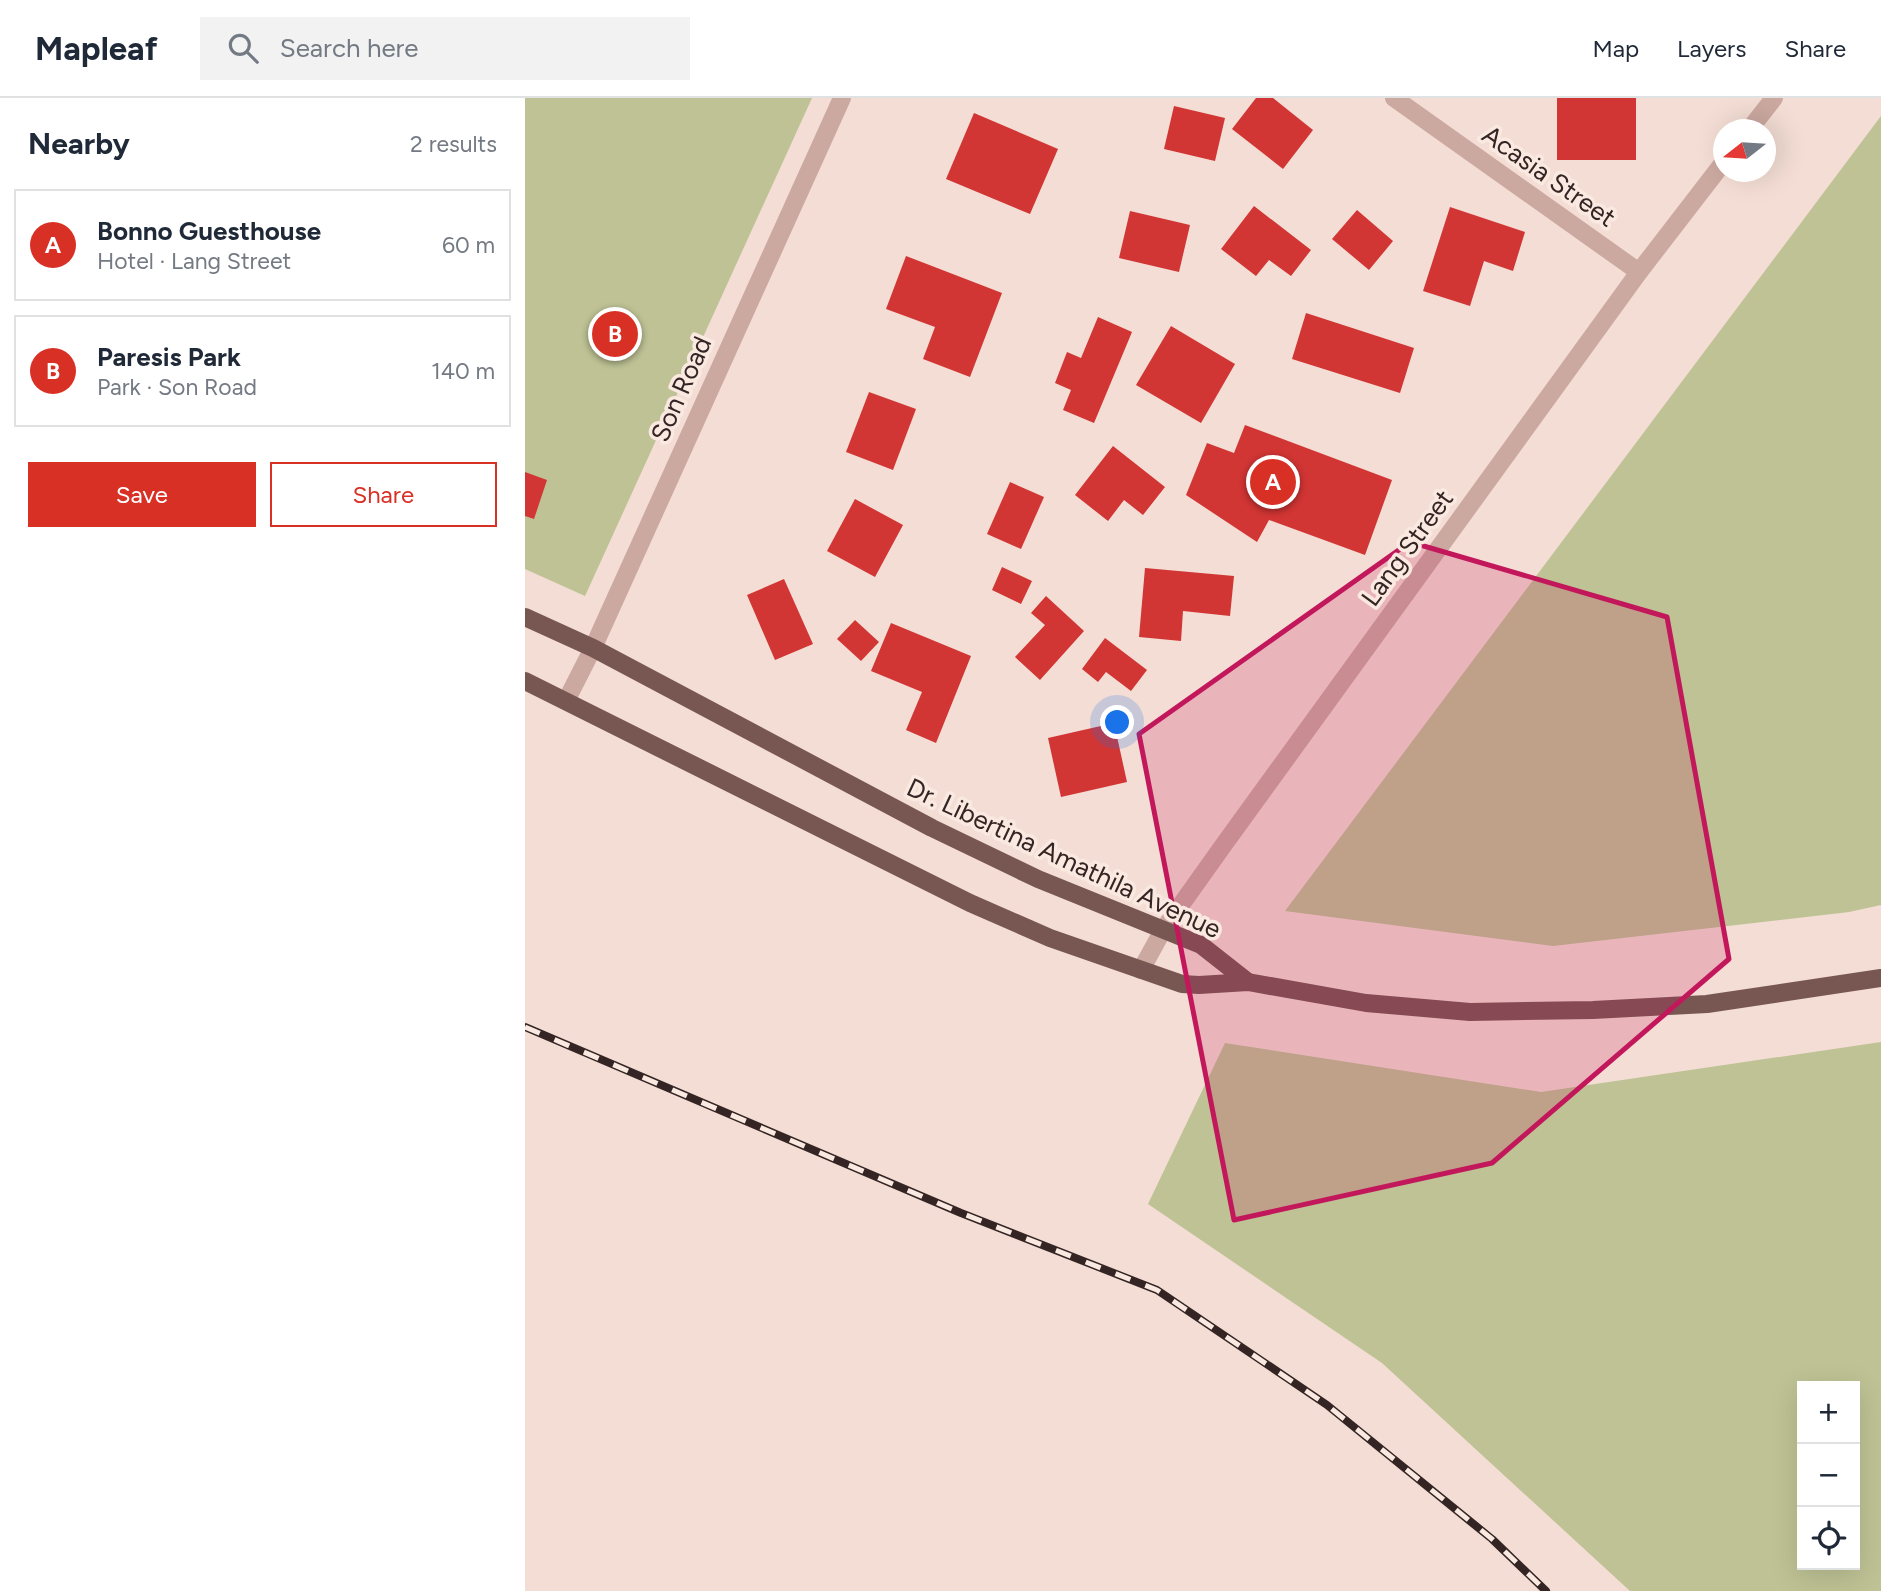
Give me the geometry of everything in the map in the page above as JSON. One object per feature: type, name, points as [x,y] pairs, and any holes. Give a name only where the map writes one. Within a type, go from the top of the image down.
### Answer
[{"type":"main road","name":"Dr. Libertina Amathila Avenue","points":[[525,617],[593,649],[932,828],[1038,879],[1201,945],[1248,982]]},
{"type":"main road","points":[[525,681],[970,903],[1050,938],[1182,984],[1248,982],[1366,1003],[1470,1012],[1593,1010],[1707,1004],[1881,978]]},
{"type":"street","name":"Son Road","points":[[566,701],[593,649],[842,98]]},
{"type":"street","name":"Acasia Street","points":[[1394,98],[1639,272]]},
{"type":"street","points":[[1757,119],[1773,98]]},
{"type":"street","name":"Lang Street","points":[[1141,970],[1163,930],[1639,272],[1713,177]]},
{"type":"highlighted area","points":[[1410,542],[1667,617],[1729,959],[1492,1163],[1234,1220],[1139,734]]},
{"type":"green space","points":[[525,98],[812,98],[585,596],[525,569]]},
{"type":"green space","points":[[1881,116],[1881,905],[1849,912],[1553,946],[1285,911]]},
{"type":"green space","points":[[1881,1042],[1881,1591],[1630,1591],[1382,1363],[1148,1204],[1225,1043],[1541,1092]]},
{"type":"building","points":[[1256,98],[1273,98],[1313,130],[1283,169],[1232,129]]},
{"type":"building","points":[[1557,98],[1636,98],[1636,160],[1557,160]]},
{"type":"building","points":[[1174,106],[1225,118],[1215,161],[1164,149]]},
{"type":"building","points":[[974,113],[1058,149],[1030,214],[946,179]]},
{"type":"building","points":[[1254,206],[1311,250],[1291,276],[1269,260],[1256,276],[1221,249]]},
{"type":"building","points":[[1450,207],[1525,232],[1513,271],[1484,261],[1470,306],[1423,291]]},
{"type":"building","points":[[1357,210],[1393,241],[1369,270],[1332,239]]},
{"type":"building","points":[[1130,211],[1190,225],[1179,272],[1119,258]]},
{"type":"building","points":[[906,256],[1002,293],[970,377],[923,359],[935,327],[886,309]]},
{"type":"building","points":[[1306,313],[1414,348],[1400,393],[1292,359]]},
{"type":"building","points":[[1098,317],[1132,332],[1094,423],[1063,410],[1071,390],[1055,383],[1067,352],[1081,358]]},
{"type":"building","points":[[1171,326],[1235,364],[1201,423],[1136,385]]},
{"type":"building","points":[[869,392],[916,409],[893,470],[846,452]]},
{"type":"building","points":[[1245,425],[1392,480],[1365,555],[1269,520],[1257,542],[1186,495],[1207,443],[1234,453]]},
{"type":"building","points":[[1113,446],[1165,487],[1143,515],[1124,500],[1108,521],[1075,495]]},
{"type":"building","points":[[525,472],[547,480],[534,519],[525,516]]},
{"type":"building","points":[[1010,482],[1044,497],[1021,549],[987,534]]},
{"type":"building","points":[[855,499],[903,525],[875,577],[827,551]]},
{"type":"building","points":[[1002,567],[1032,581],[1021,604],[992,590]]},
{"type":"building","points":[[1145,568],[1234,576],[1230,616],[1183,611],[1181,641],[1139,637]]},
{"type":"building","points":[[784,579],[813,644],[775,660],[747,595]]},
{"type":"building","points":[[1046,596],[1084,631],[1040,680],[1015,657],[1045,625],[1031,613]]},
{"type":"building","points":[[855,620],[879,642],[861,661],[837,639]]},
{"type":"building","points":[[891,623],[971,656],[936,743],[906,730],[922,692],[871,671]]},
{"type":"building","points":[[1105,638],[1147,670],[1131,691],[1106,672],[1098,682],[1082,669]]},
{"type":"building","points":[[1114,723],[1127,782],[1061,797],[1048,738]]},
{"type":"railway","points":[[525,1027],[961,1213],[1157,1290],[1327,1405],[1492,1539],[1546,1591]]},
{"type":"place","name":"Paresis Park","points":[[615,334]]},
{"type":"place","name":"Bonno Guesthouse","points":[[1273,482]]}]
